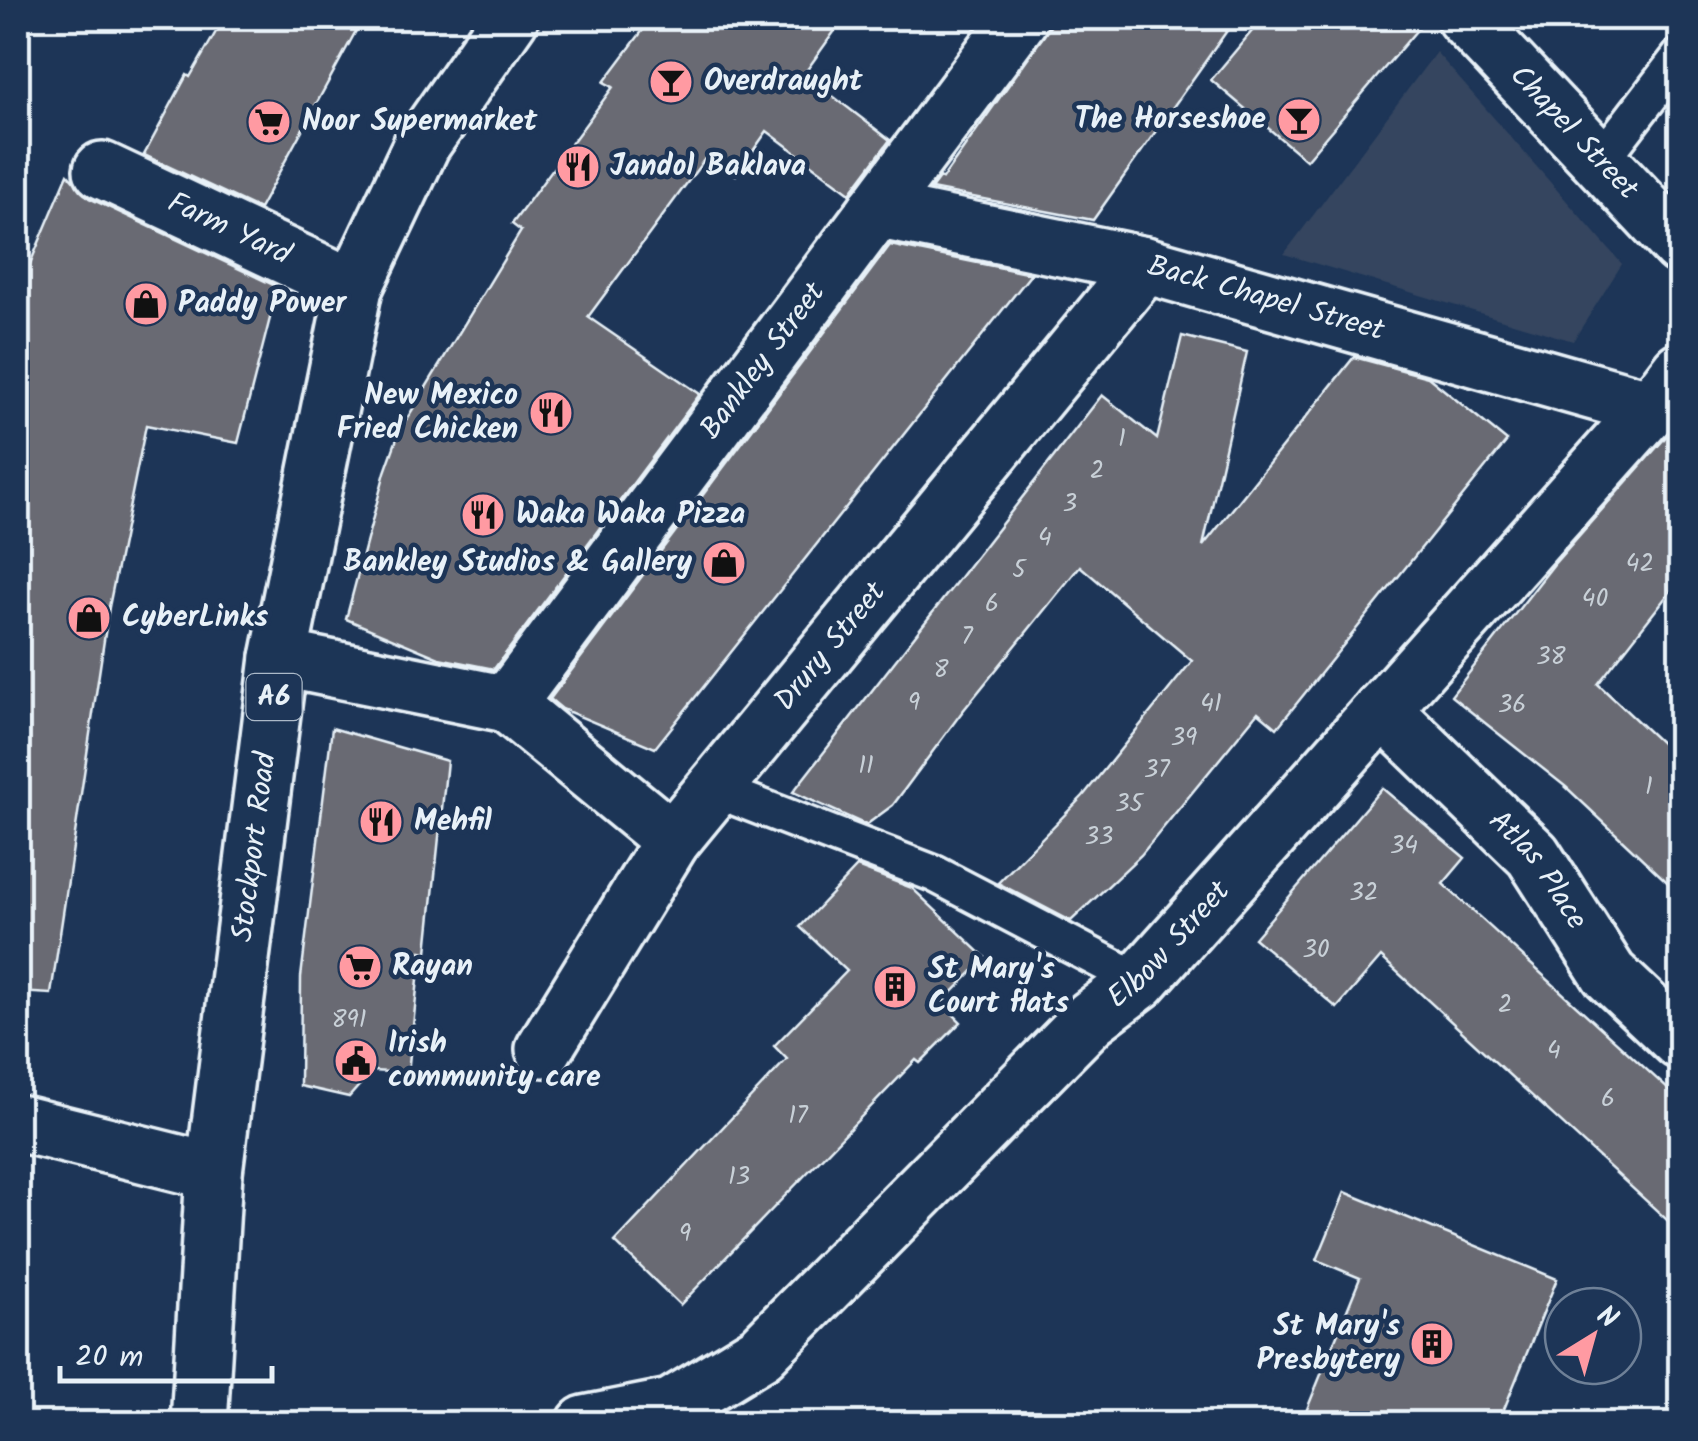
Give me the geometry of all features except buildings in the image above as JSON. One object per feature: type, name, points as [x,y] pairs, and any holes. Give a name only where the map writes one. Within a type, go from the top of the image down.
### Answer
[{"type":"main road","name":"Stockport Road","points":[[199,1424],[214,1172],[279,658],[354,288],[422,144],[510,18]]},
{"type":"main road","name":"Bankley Street","points":[[507,704],[1020,18]]},
{"type":"main road","name":"Chapel Street","points":[[1464,18],[1680,246]]},
{"type":"main road","name":"Farm Yard","points":[[102,170],[354,288]]},
{"type":"main road","name":"Back Chapel Street","points":[[876,210],[1145,265],[1666,389]]},
{"type":"main road","name":"Drury Street","points":[[544,1048],[672,840],[1145,265]]},
{"type":"main road","name":"Elbow Street","points":[[585,1424],[671,1407],[761,1352],[1091,1018],[1140,981],[1666,389]]},
{"type":"main road","points":[[279,658],[507,704],[672,840]]},
{"type":"main road","name":"Atlas Place","points":[[1382,709],[1533,854],[1609,974],[1680,1041]]},
{"type":"main road","points":[[18,1122],[214,1172]]},
{"type":"lane","points":[[1600,160],[1680,57]]},
{"type":"lane","points":[[714,790],[935,874],[1140,981]]},
{"type":"shaded area","points":[[1436,52],[1622,264],[1573,341],[1284,254]]},
{"type":"place","name":"Overdraught","points":[[671,82]]},
{"type":"place","name":"The Horseshoe","points":[[1299,120]]},
{"type":"place","name":"Noor Supermarket","points":[[269,122]]},
{"type":"place","name":"Jandol Baklava","points":[[578,167]]},
{"type":"place","name":"Paddy Power","points":[[146,304]]},
{"type":"place","name":"New Mexico Fried Chicken","points":[[551,413]]},
{"type":"place","name":"Waka Waka Pizza","points":[[483,515]]},
{"type":"place","name":"Bankley Studios & Gallery","points":[[724,563]]},
{"type":"place","name":"CyberLinks","points":[[89,618]]},
{"type":"place","name":"Mehfil","points":[[381,822]]},
{"type":"place","name":"Rayan","points":[[360,967]]},
{"type":"place","name":"St Mary's Court flats","points":[[895,987]]},
{"type":"place","name":"Irish community care","points":[[356,1061]]},
{"type":"place","name":"St Mary's Presbytery","points":[[1432,1344]]}]
